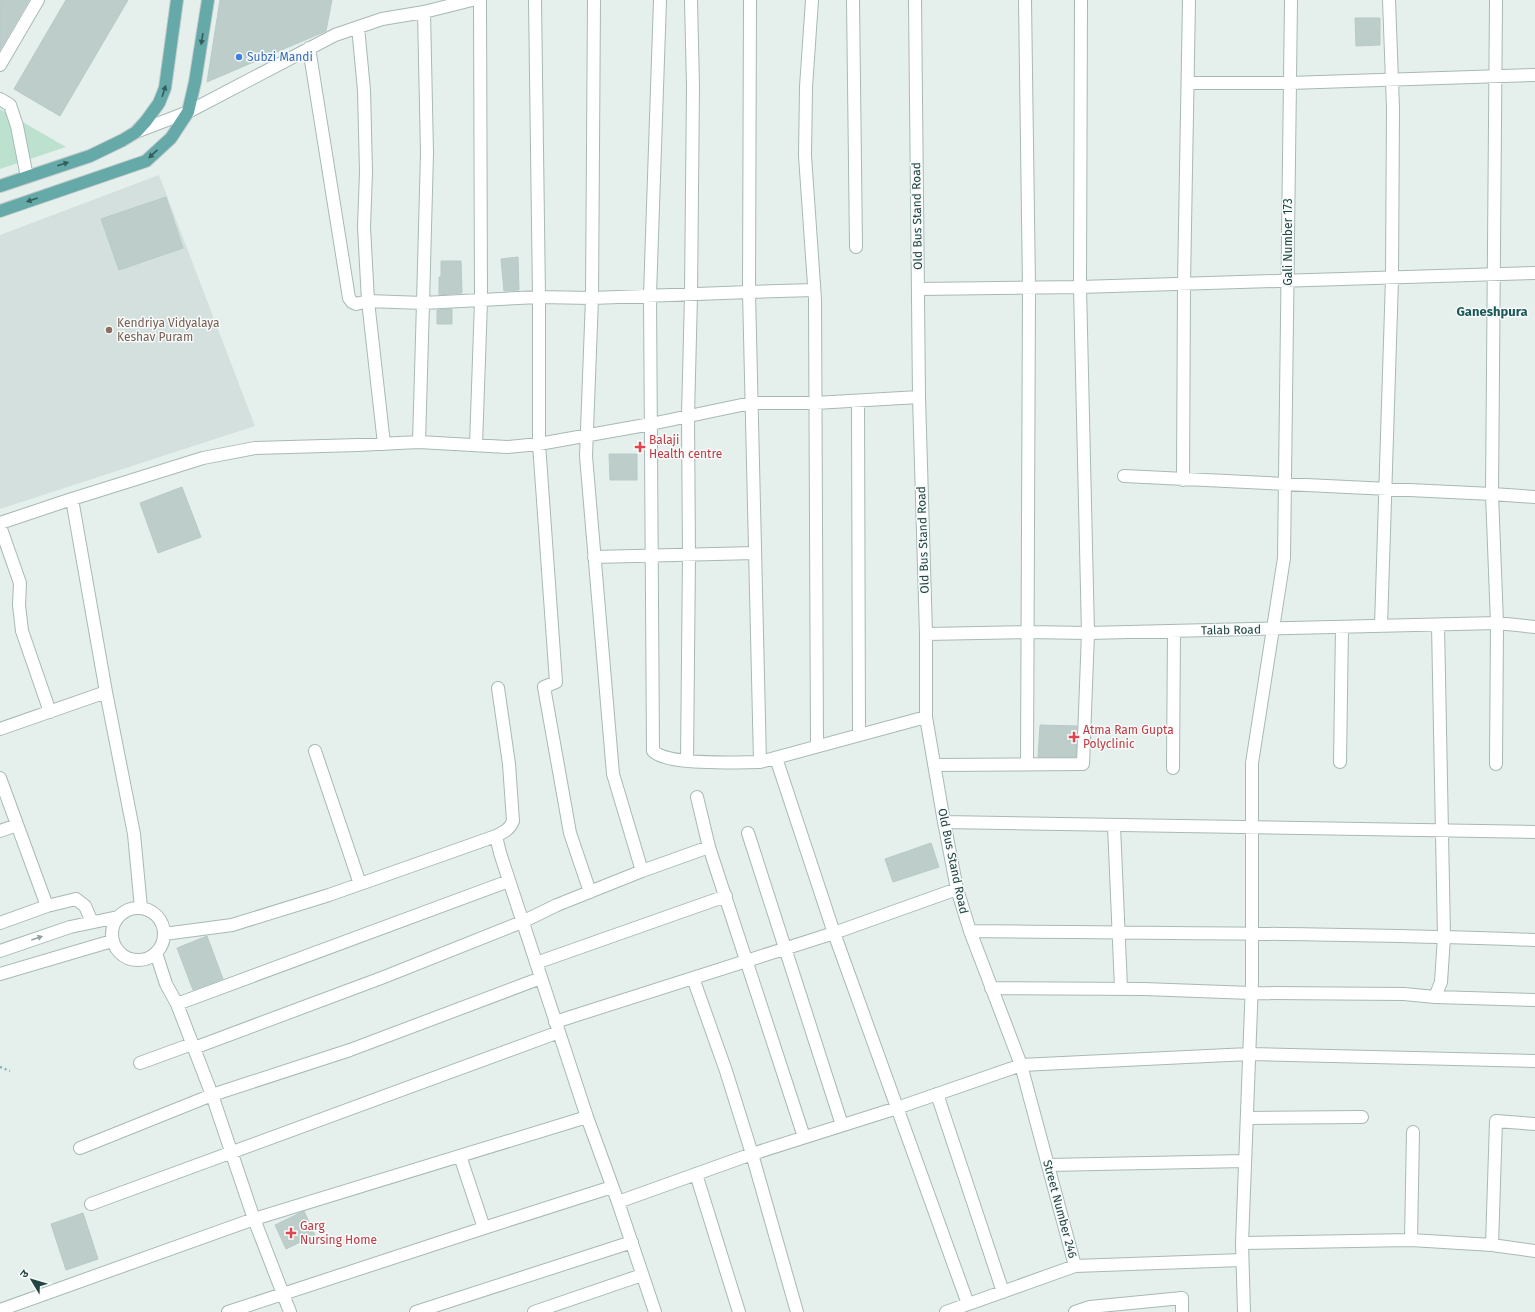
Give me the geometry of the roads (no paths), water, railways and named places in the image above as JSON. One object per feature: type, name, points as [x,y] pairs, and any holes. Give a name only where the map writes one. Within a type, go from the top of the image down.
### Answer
[{"type":"main road","points":[[0,186],[90,156],[136,132],[159,103],[165,88],[177,0]]},
{"type":"main road","points":[[0,211],[146,161],[171,138],[188,112],[195,82],[208,0]]},
{"type":"street","points":[[0,65],[38,0]]},
{"type":"street","points":[[136,132],[188,112],[335,35],[382,19],[424,12],[472,0]]},
{"type":"street","points":[[476,445],[481,300],[480,0]]},
{"type":"street","points":[[535,0],[539,297],[539,444],[556,682],[544,688],[570,834],[590,892]]},
{"type":"street","points":[[594,0],[592,298],[586,456],[613,774],[642,871]]},
{"type":"street","points":[[660,0],[650,295],[654,751],[661,756],[687,761],[760,762],[926,717]]},
{"type":"street","points":[[687,761],[689,555],[688,416],[693,86],[691,0]]},
{"type":"street","points":[[750,0],[749,292],[760,762]]},
{"type":"street","points":[[812,0],[806,87],[805,156],[814,290],[816,403],[817,746]]},
{"type":"street","points":[[854,0],[856,247]]},
{"type":"street","name":"Old Bus Stand Road","points":[[914,0],[919,397],[926,634],[926,717],[957,889],[970,931],[1021,1066]]},
{"type":"street","points":[[1025,0],[1029,288],[1027,764]]},
{"type":"street","points":[[934,765],[1083,764],[1088,633],[1080,287],[1081,0]]},
{"type":"street","points":[[1183,480],[1184,284],[1189,0]]},
{"type":"street","name":"Gali Number 173","points":[[1244,1312],[1242,1243],[1251,993],[1252,763],[1284,558],[1291,0]]},
{"type":"street","points":[[1381,626],[1384,489],[1392,278],[1392,80],[1390,0]]},
{"type":"street","points":[[1496,0],[1492,494],[1496,624],[1496,764]]},
{"type":"street","points":[[419,442],[427,154],[424,12]]},
{"type":"street","points":[[358,27],[364,90],[366,172],[364,227],[368,301],[384,444]]},
{"type":"street","points":[[309,48],[349,298],[356,304],[368,301],[423,303],[539,297],[592,298],[814,290]]},
{"type":"street","points":[[1188,83],[1289,83],[1535,75]]},
{"type":"street","points":[[0,99],[10,105],[17,126],[27,177]]},
{"type":"street","points":[[918,288],[1080,287],[1535,273]]},
{"type":"street","points":[[0,523],[203,458],[255,448],[419,442],[507,447],[539,444],[651,424],[751,403],[816,403],[919,397]]},
{"type":"street","points":[[858,401],[859,735]]},
{"type":"street","points":[[1124,476],[1535,497]]},
{"type":"street","points":[[72,499],[106,692],[134,834],[141,908]]},
{"type":"street","points":[[0,526],[20,583],[19,605],[22,631],[50,712]]},
{"type":"street","points":[[594,556],[755,553]]},
{"type":"street","name":"Talab Road","points":[[926,634],[1028,632],[1088,633],[1496,624],[1535,627]]},
{"type":"street","points":[[1435,996],[1441,982],[1444,937],[1438,625]]},
{"type":"street","points":[[1340,762],[1342,627]]},
{"type":"street","points":[[1173,768],[1174,631]]},
{"type":"street","points":[[164,934],[232,925],[329,895],[496,836],[511,827],[513,821],[509,764],[498,688]]},
{"type":"street","points":[[0,729],[106,692]]},
{"type":"street","points":[[315,750],[360,884]]},
{"type":"street","points":[[776,758],[834,933],[968,1304]]},
{"type":"street","points":[[0,778],[47,906]]},
{"type":"street","points":[[697,797],[709,847],[804,1137]]},
{"type":"street","points":[[944,822],[1535,832]]},
{"type":"street","points":[[0,831],[17,825]]},
{"type":"street","points":[[1114,826],[1121,988]]},
{"type":"street","points":[[748,833],[842,1125]]},
{"type":"street","points":[[496,836],[522,922],[587,1117],[632,1242],[655,1312]]},
{"type":"street","points":[[140,1063],[193,1046],[384,977],[522,922],[556,905],[642,871],[709,847]]},
{"type":"street","points":[[177,1004],[509,881]]},
{"type":"street","points":[[91,1204],[232,1153],[557,1027],[693,978],[834,933],[957,889]]},
{"type":"street","points":[[536,963],[726,896]]},
{"type":"street","points":[[0,924],[47,906],[76,898],[85,906],[92,922]]},
{"type":"street","points":[[133,908],[149,910],[156,915],[161,922],[164,934],[161,946],[156,953],[148,958],[140,960],[130,960],[122,956],[116,950],[112,941],[111,932],[118,917],[125,911],[133,908]]},
{"type":"street","points":[[0,951],[70,927],[118,917]]},
{"type":"street","points":[[970,931],[1444,937],[1535,940]]},
{"type":"street","points":[[0,974],[112,941]]},
{"type":"street","points":[[156,953],[166,984],[177,1004],[212,1095],[254,1219],[290,1312]]},
{"type":"street","points":[[80,1148],[212,1095],[350,1050],[541,978]]},
{"type":"street","points":[[693,978],[726,1071],[752,1154],[797,1312]]},
{"type":"street","points":[[992,988],[1121,988],[1251,993],[1404,994],[1535,1000]]},
{"type":"street","points":[[618,1202],[752,1154],[897,1108],[1021,1066],[1249,1054],[1535,1061]]},
{"type":"street","name":"Street Number 246","points":[[946,1312],[1075,1266],[1021,1066]]},
{"type":"street","points":[[937,1094],[1003,1292]]},
{"type":"street","points":[[0,1310],[254,1219],[587,1117]]},
{"type":"street","points":[[1247,1118],[1362,1117]]},
{"type":"street","points":[[1492,1245],[1496,1121],[1535,1124]]},
{"type":"street","points":[[1411,1240],[1413,1132]]},
{"type":"street","points":[[460,1156],[484,1228]]},
{"type":"street","points":[[1048,1164],[1245,1161]]},
{"type":"street","points":[[696,1174],[739,1312]]},
{"type":"street","points":[[228,1312],[612,1187]]},
{"type":"street","points":[[1242,1243],[1411,1240],[1492,1245],[1535,1251]]},
{"type":"street","points":[[416,1312],[632,1242]]},
{"type":"street","points":[[1075,1266],[1242,1260]]},
{"type":"street","points":[[534,1312],[642,1275]]},
{"type":"street","points":[[1075,1312],[1090,1307],[1182,1298],[1182,1312]]},
{"type":"place","name":"Subzi Mandi","points":[[239,57]]},
{"type":"place","name":"Kendriya Vidyalaya Keshav Puram","points":[[109,330]]},
{"type":"place","name":"Balaji Health centre","points":[[640,447]]},
{"type":"place","name":"Atma Ram Gupta Polyclinic","points":[[1074,737]]},
{"type":"place","name":"Garg Nursing Home","points":[[291,1233]]},
{"type":"district","name":"Ganeshpura","points":[[1492,311]]}]
